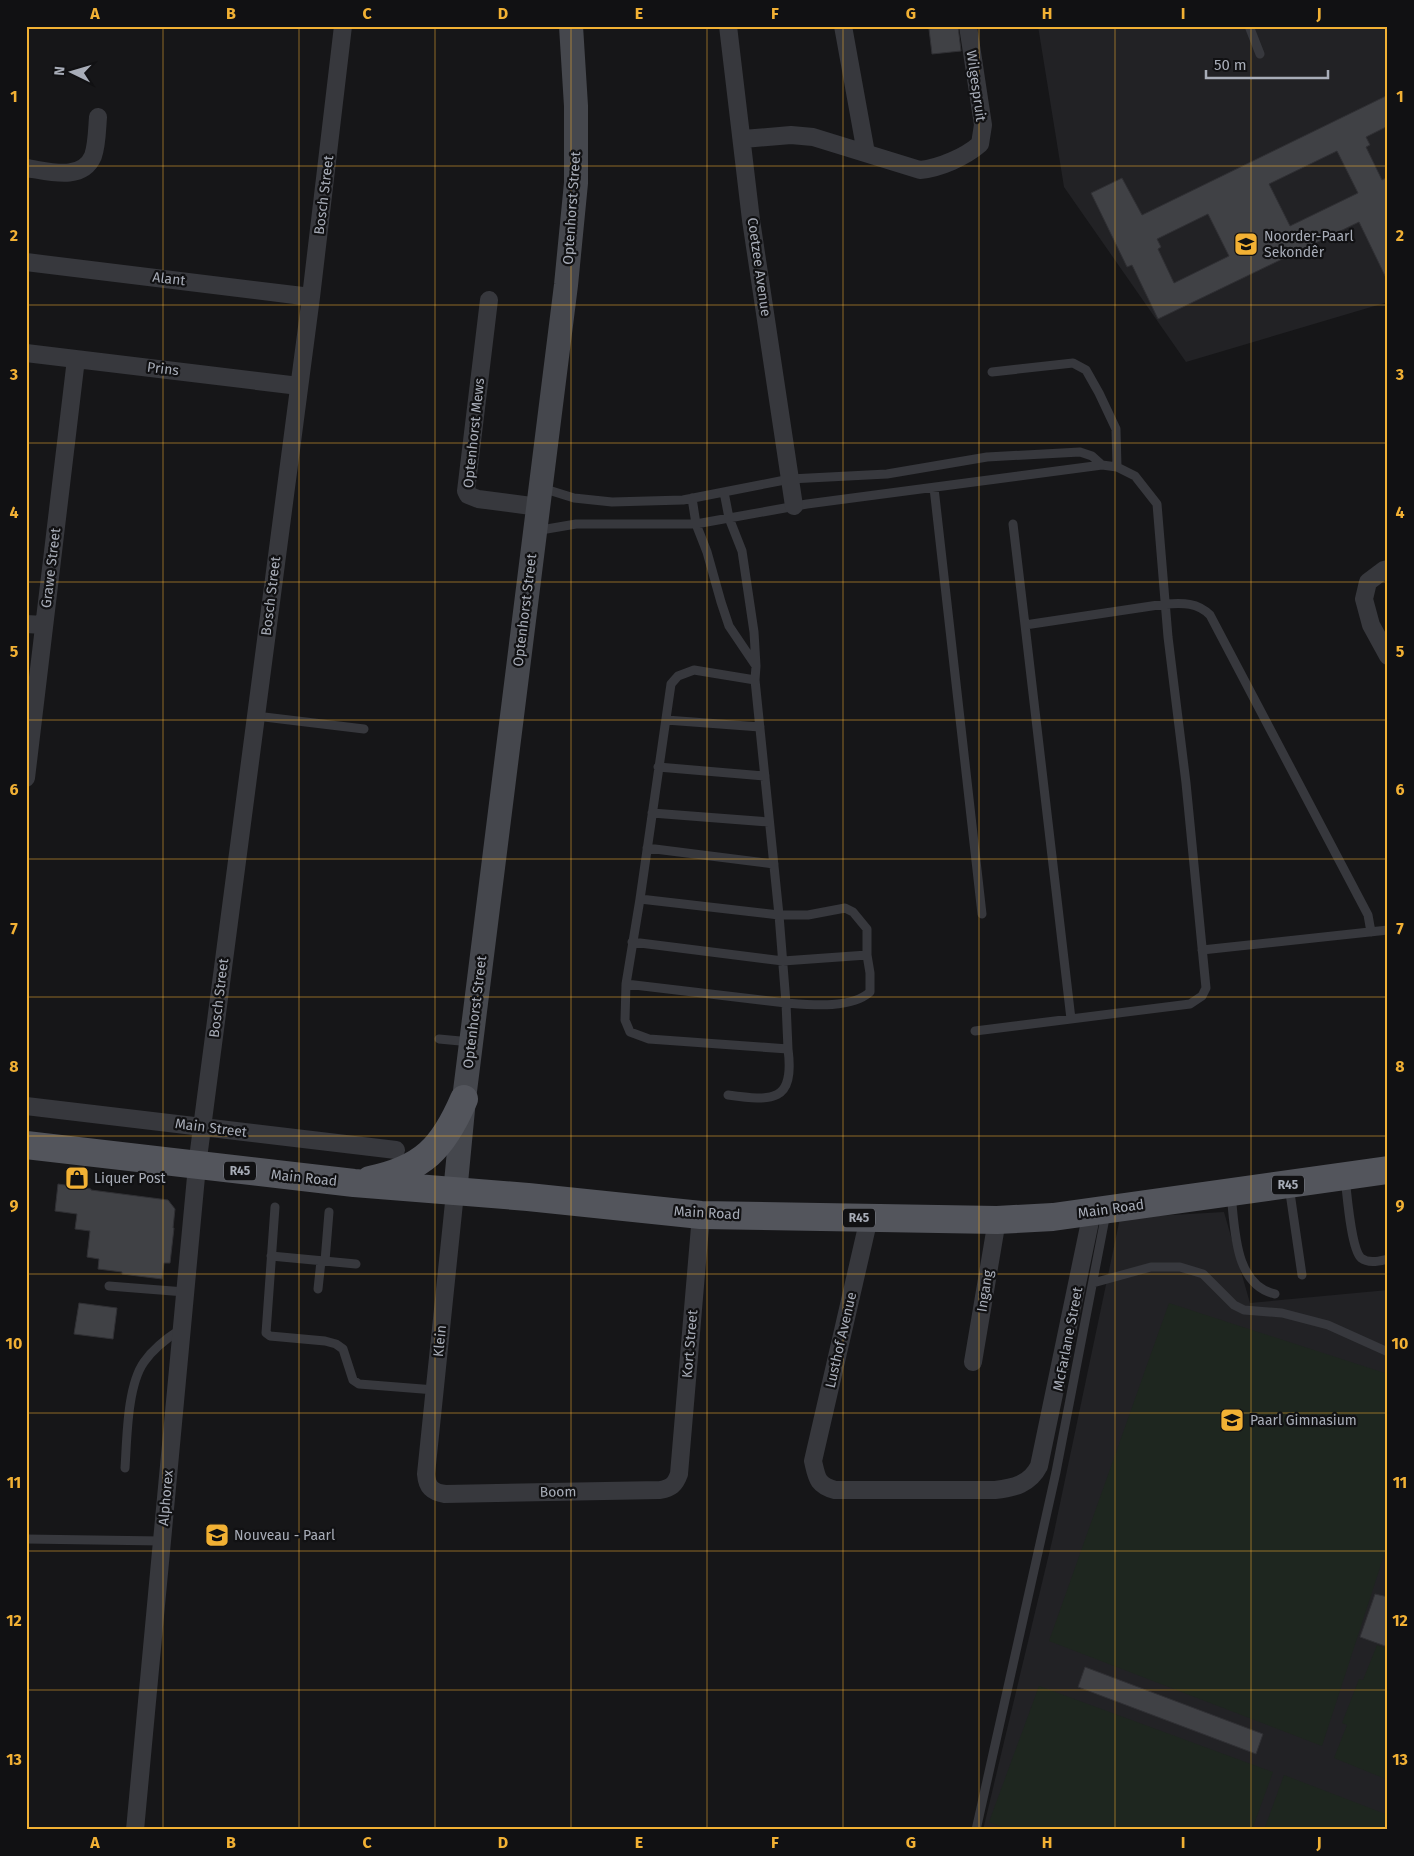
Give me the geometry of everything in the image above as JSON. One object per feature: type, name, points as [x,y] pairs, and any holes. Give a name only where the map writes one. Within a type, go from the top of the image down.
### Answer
[{"type":"main road","name":"Optenhorst Street","points":[[455,1192],[464,1099],[566,285],[576,183],[576,106],[572,26]]},
{"type":"main road","points":[[354,1183],[392,1175],[422,1160],[436,1147],[448,1130],[464,1099]]},
{"type":"main road","name":"Main Road","points":[[26,1145],[354,1183],[528,1197],[701,1214],[869,1218],[997,1220],[1053,1216],[1388,1170]]},
{"type":"street","name":"Bosch Street","points":[[197,1166],[312,297],[343,26]]},
{"type":"street","points":[[843,26],[866,153]]},
{"type":"street","name":"Wilgespruit","points":[[743,139],[800,135],[813,137],[920,170],[938,166],[973,150],[980,144],[983,125],[968,26]]},
{"type":"street","name":"Coetzee Avenue","points":[[730,27],[751,220],[794,506]]},
{"type":"street","points":[[26,168],[69,173],[80,172],[88,165],[93,155],[98,117]]},
{"type":"street","name":"Alant","points":[[26,262],[312,297]]},
{"type":"street","name":"Optenhorst Mews","points":[[489,300],[466,491],[468,495],[478,499],[539,497]]},
{"type":"street","name":"Prins","points":[[26,353],[299,386]]},
{"type":"street","name":"Grawe Street","points":[[26,778],[76,358]]},
{"type":"street","points":[[1388,569],[1368,582],[1364,599],[1371,626],[1388,656]]},
{"type":"street","points":[[26,624],[44,626]]},
{"type":"street","name":"Main Street","points":[[26,1106],[396,1150]]},
{"type":"street","name":"Alphorex","points":[[135,1830],[197,1166]]},
{"type":"street","name":"Klein","points":[[430,1488],[426,1474],[455,1192]]},
{"type":"street","name":"Lusthof Avenue","points":[[869,1218],[813,1462],[820,1482],[826,1488],[835,1490],[995,1490],[1010,1489],[1028,1481],[1035,1473],[1042,1454],[1099,1211]]},
{"type":"street","name":"Kort Street","points":[[678,1474],[701,1214]]},
{"type":"street","name":"Ingang","points":[[973,1362],[997,1220]]},
{"type":"street","name":"Boom","points":[[430,1488],[445,1494],[660,1490],[672,1487],[676,1482],[678,1474]]},
{"type":"lane","points":[[1249,26],[1260,54]]},
{"type":"lane","points":[[992,372],[1073,363],[1086,370],[1100,393],[1116,429],[1117,466]]},
{"type":"lane","points":[[539,497],[612,502],[683,500],[790,479],[887,474],[987,457],[1029,454],[1080,452],[1092,456],[1102,465]]},
{"type":"lane","points":[[535,531],[576,524],[696,524],[794,506],[1102,465],[1117,466],[1135,476],[1157,504],[1165,604],[1206,988],[1202,996],[1190,1004],[975,1031]]},
{"type":"lane","points":[[934,488],[982,914]]},
{"type":"lane","points":[[724,492],[729,518],[742,551],[754,632],[755,680],[779,915],[790,1067],[786,1085],[780,1094],[768,1099],[728,1096]]},
{"type":"lane","points":[[692,498],[696,524],[708,552],[729,626],[756,666]]},
{"type":"lane","points":[[1013,524],[1071,1019]]},
{"type":"lane","points":[[1025,625],[1182,603],[1197,605],[1210,615],[1368,915],[1371,932]]},
{"type":"lane","points":[[755,680],[694,670],[678,676],[671,684],[626,984],[625,1020],[630,1032],[649,1039],[788,1049]]},
{"type":"lane","points":[[256,716],[364,728]]},
{"type":"lane","points":[[666,720],[760,727]]},
{"type":"lane","points":[[658,767],[765,776]]},
{"type":"lane","points":[[652,813],[769,822]]},
{"type":"lane","points":[[647,848],[774,864]]},
{"type":"lane","points":[[626,984],[786,1003],[827,1004],[850,1002],[864,997],[870,992],[867,929],[853,912],[846,908],[808,915],[779,915],[640,899]]},
{"type":"lane","points":[[1202,950],[1388,930]]},
{"type":"lane","points":[[632,942],[783,961],[867,955]]},
{"type":"lane","points":[[439,1039],[471,1042]]},
{"type":"lane","points":[[1345,1177],[1354,1243],[1358,1253],[1362,1258],[1372,1262],[1388,1259]]},
{"type":"lane","points":[[1289,1185],[1302,1275]]},
{"type":"lane","points":[[1230,1192],[1237,1241],[1246,1274],[1261,1289],[1275,1294]]},
{"type":"lane","points":[[275,1207],[266,1333],[270,1336],[325,1341],[336,1344],[343,1349],[353,1380],[359,1384],[435,1390]]},
{"type":"lane","name":"McFarlane Street","points":[[976,1830],[1056,1472],[1093,1283],[1099,1211]]},
{"type":"lane","points":[[318,1289],[329,1212]]},
{"type":"lane","points":[[271,1256],[356,1264]]},
{"type":"lane","points":[[1093,1283],[1151,1266],[1180,1268],[1203,1274],[1234,1305],[1244,1310],[1282,1313],[1328,1325],[1388,1352]]},
{"type":"lane","points":[[109,1286],[185,1292]]},
{"type":"lane","points":[[124,1468],[134,1383],[144,1363],[167,1338],[182,1329]]},
{"type":"lane","points":[[26,1539],[162,1541]]},
{"type":"shaded area","name":"Noorder-Paarl Sekondêr","points":[[1038,26],[1388,26],[1388,302],[1186,362],[1064,187]]},
{"type":"shaded area","name":"Paarl Gimnasium","points":[[1224,1212],[1250,1303],[1388,1290],[1388,1830],[983,1830],[1053,1537],[1120,1218]]},
{"type":"shaded area","points":[[1169,1303],[1388,1374],[1388,1543],[1322,1746],[1049,1641]]},
{"type":"shaded area","points":[[1377,1645],[1388,1649],[1388,1780],[1334,1758],[1347,1725],[1342,1723],[1359,1679],[1363,1680]]},
{"type":"shaded area","points":[[1039,1686],[1273,1772],[1252,1830],[1009,1830],[989,1822]]},
{"type":"shaded area","points":[[1284,1775],[1388,1815],[1388,1830],[1264,1830]]},
{"type":"building","points":[[958,26],[961,51],[932,54],[929,29]]},
{"type":"building","points":[[1388,95],[1388,126],[1366,137],[1370,145],[1366,147],[1382,180],[1388,177],[1388,282],[1359,222],[1158,319],[1132,265],[1127,267],[1091,193],[1122,178],[1142,215]],"holes":[[[1337,151],[1358,193],[1290,226],[1269,184]],[[1208,214],[1229,256],[1174,283],[1158,249],[1161,247],[1157,239]]]},
{"type":"building","points":[[58,1184],[168,1200],[175,1209],[174,1228],[170,1263],[164,1263],[162,1279],[98,1269],[99,1259],[87,1257],[90,1231],[75,1229],[77,1214],[55,1211]]},
{"type":"building","points":[[79,1303],[117,1308],[113,1339],[74,1334]]},
{"type":"building","points":[[1375,1594],[1388,1597],[1388,1647],[1360,1637]]},
{"type":"building","points":[[1085,1667],[1263,1734],[1256,1754],[1078,1687]]},
{"type":"place","name":"Noorder-Paarl Sekondêr","points":[[1246,244]]},
{"type":"place","name":"Liquer Post","points":[[77,1178]]},
{"type":"place","name":"Paarl Gimnasium","points":[[1232,1420]]},
{"type":"place","name":"Nouveau - Paarl","points":[[217,1535]]}]
